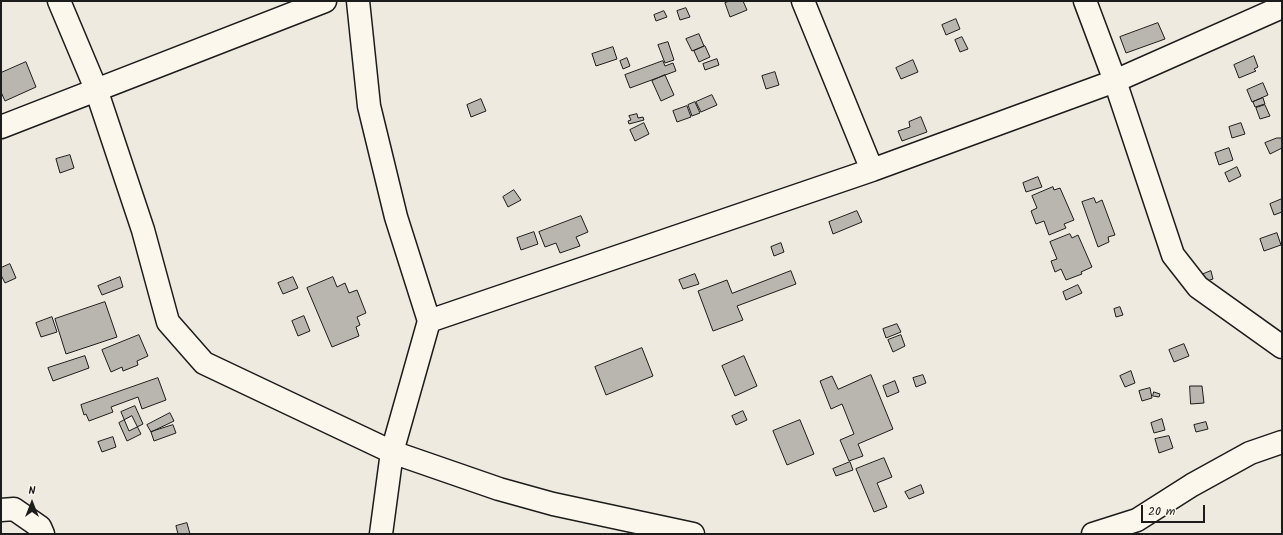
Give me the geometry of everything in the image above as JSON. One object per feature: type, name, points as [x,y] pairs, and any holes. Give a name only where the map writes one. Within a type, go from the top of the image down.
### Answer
[{"type":"street","points":[[59,1],[96,89],[143,230],[168,322],[204,363],[392,452],[499,489],[553,504],[693,534]]},
{"type":"street","points":[[1,127],[325,1]]},
{"type":"street","points":[[358,1],[369,106],[396,217],[428,321],[392,452],[381,534]]},
{"type":"street","points":[[803,1],[872,170]]},
{"type":"street","points":[[1084,1],[1115,81],[1173,255],[1198,286],[1282,347]]},
{"type":"street","points":[[428,321],[872,170],[1115,81],[1282,7]]},
{"type":"street","points":[[1093,534],[1137,520],[1192,485],[1250,453],[1282,442]]},
{"type":"street","points":[[1,510],[14,509],[40,527],[43,534]]},
{"type":"building","points":[[730,1],[743,1],[747,10],[730,17],[725,3]]},
{"type":"building","points":[[686,8],[690,17],[680,20],[677,11]]},
{"type":"building","points":[[664,11],[667,17],[656,21],[654,15]]},
{"type":"building","points":[[956,19],[960,29],[946,35],[942,25]]},
{"type":"building","points":[[1158,23],[1165,39],[1126,53],[1120,37]]},
{"type":"building","points":[[699,34],[704,46],[692,51],[686,39]]},
{"type":"building","points":[[962,37],[968,49],[960,52],[955,40]]},
{"type":"building","points":[[668,42],[674,60],[665,63],[658,45]]},
{"type":"building","points":[[705,46],[710,57],[699,62],[694,51]]},
{"type":"building","points":[[613,47],[617,59],[596,66],[592,54]]},
{"type":"building","points":[[1254,56],[1258,67],[1254,69],[1256,71],[1239,78],[1234,65]]},
{"type":"building","points":[[627,58],[630,66],[623,69],[620,61]]},
{"type":"building","points":[[717,59],[719,65],[705,70],[703,64]]},
{"type":"building","points":[[913,60],[918,72],[901,79],[896,68]]},
{"type":"building","points":[[663,61],[665,66],[673,63],[676,71],[630,88],[625,75]]},
{"type":"building","points":[[26,62],[36,87],[5,101],[1,92],[1,73]]},
{"type":"building","points":[[775,72],[779,85],[766,89],[762,76]]},
{"type":"building","points":[[665,75],[674,95],[661,101],[652,81]]},
{"type":"building","points":[[1263,83],[1268,95],[1252,102],[1247,90]]},
{"type":"building","points":[[712,95],[717,105],[701,112],[696,102]]},
{"type":"building","points":[[1263,98],[1265,104],[1255,107],[1253,102]]},
{"type":"building","points":[[481,99],[486,111],[471,117],[467,105]]},
{"type":"building","points":[[695,102],[700,113],[692,116],[688,105]]},
{"type":"building","points":[[1265,105],[1270,116],[1260,119],[1256,108]]},
{"type":"building","points":[[687,106],[691,117],[677,122],[673,111]]},
{"type":"building","points":[[637,114],[638,118],[643,117],[644,120],[629,124],[628,121],[631,120],[629,116]]},
{"type":"building","points":[[921,117],[927,132],[902,141],[898,131],[910,127],[909,122]]},
{"type":"building","points":[[644,123],[649,134],[635,141],[630,130]]},
{"type":"building","points":[[1241,123],[1245,134],[1232,138],[1229,127]]},
{"type":"building","points":[[1277,138],[1282,138],[1282,148],[1270,154],[1265,143]]},
{"type":"building","points":[[1229,148],[1233,160],[1219,165],[1215,153]]},
{"type":"building","points":[[70,155],[74,168],[60,173],[56,159]]},
{"type":"building","points":[[1237,167],[1241,176],[1229,182],[1225,173]]},
{"type":"building","points":[[1038,177],[1042,187],[1026,192],[1023,183]]},
{"type":"building","points":[[1053,187],[1054,190],[1060,188],[1074,220],[1064,224],[1066,228],[1049,235],[1044,221],[1036,224],[1031,211],[1037,208],[1032,196]]},
{"type":"building","points":[[514,190],[521,200],[508,207],[503,197]]},
{"type":"building","points":[[1094,198],[1096,203],[1102,200],[1115,235],[1108,237],[1109,242],[1098,247],[1082,202]]},
{"type":"building","points":[[1282,199],[1282,212],[1274,215],[1270,204]]},
{"type":"building","points":[[857,211],[862,222],[833,234],[829,222]]},
{"type":"building","points":[[581,216],[588,232],[576,237],[580,246],[560,253],[556,243],[545,247],[539,232]]},
{"type":"building","points":[[534,232],[538,244],[521,250],[517,238]]},
{"type":"building","points":[[1277,233],[1281,245],[1264,251],[1260,239]]},
{"type":"building","points":[[1070,234],[1072,238],[1078,235],[1092,267],[1081,272],[1082,274],[1066,280],[1061,269],[1055,272],[1051,261],[1057,259],[1050,242]]},
{"type":"building","points":[[781,243],[784,252],[774,256],[771,247]]},
{"type":"building","points":[[10,264],[16,278],[5,283],[1,275],[1,268]]},
{"type":"building","points":[[791,271],[796,284],[737,306],[743,320],[713,331],[698,291],[727,280],[732,293]]},
{"type":"building","points":[[1211,271],[1213,279],[1204,282],[1201,275]]},
{"type":"building","points":[[695,274],[699,284],[683,289],[679,280]]},
{"type":"building","points":[[120,277],[123,287],[102,295],[98,286]]},
{"type":"building","points":[[293,277],[298,288],[283,294],[278,283]]},
{"type":"building","points":[[333,277],[337,287],[345,283],[349,293],[357,290],[366,313],[357,317],[360,325],[356,327],[359,336],[332,347],[307,288]]},
{"type":"building","points":[[1078,285],[1082,293],[1066,300],[1063,292]]},
{"type":"building","points":[[105,302],[117,337],[66,354],[55,319]]},
{"type":"building","points":[[1120,307],[1123,315],[1116,317],[1114,309]]},
{"type":"building","points":[[304,316],[310,331],[298,336],[292,321]]},
{"type":"building","points":[[52,317],[57,332],[41,337],[36,323]]},
{"type":"building","points":[[897,324],[901,332],[886,338],[883,329]]},
{"type":"building","points":[[139,335],[148,356],[137,361],[138,365],[123,371],[122,367],[111,372],[102,350]]},
{"type":"building","points":[[901,335],[905,346],[893,352],[888,340]]},
{"type":"building","points":[[1184,344],[1189,356],[1174,362],[1169,350]]},
{"type":"building","points":[[642,348],[653,376],[606,395],[595,367]]},
{"type":"building","points":[[85,356],[89,368],[53,381],[48,368]]},
{"type":"building","points":[[744,356],[757,386],[735,396],[722,366]]},
{"type":"building","points":[[1131,371],[1135,383],[1125,387],[1120,376]]},
{"type":"building","points":[[871,375],[893,429],[858,444],[863,456],[849,461],[840,440],[854,434],[842,404],[831,409],[820,381],[832,376],[838,389]]},
{"type":"building","points":[[923,375],[926,383],[916,387],[913,378]]},
{"type":"building","points":[[158,378],[166,400],[142,409],[138,397],[111,407],[113,412],[89,421],[86,414],[84,415],[81,405]]},
{"type":"building","points":[[895,381],[899,392],[887,397],[883,386]]},
{"type":"building","points":[[1190,386],[1202,386],[1204,403],[1191,404]]},
{"type":"building","points":[[1150,388],[1152,398],[1142,401],[1139,391]]},
{"type":"building","points":[[1154,392],[1160,394],[1159,397],[1153,396]]},
{"type":"building","points":[[135,406],[143,424],[129,431],[121,412]]},
{"type":"building","points":[[743,411],[747,420],[736,425],[732,416]]},
{"type":"building","points":[[170,413],[174,421],[151,432],[147,425]]},
{"type":"building","points":[[132,416],[141,434],[127,441],[119,423]]},
{"type":"building","points":[[1162,419],[1165,430],[1154,433],[1151,423]]},
{"type":"building","points":[[800,420],[814,454],[787,465],[773,431]]},
{"type":"building","points":[[1206,422],[1208,429],[1196,432],[1194,425]]},
{"type":"building","points":[[173,425],[176,433],[154,441],[151,432]]},
{"type":"building","points":[[1169,436],[1173,448],[1159,453],[1155,439]]},
{"type":"building","points":[[113,437],[116,447],[102,452],[98,442]]},
{"type":"building","points":[[884,458],[892,477],[877,483],[887,507],[874,512],[856,469]]},
{"type":"building","points":[[850,462],[853,470],[836,476],[833,469]]},
{"type":"building","points":[[921,485],[924,493],[909,499],[905,492]]},
{"type":"building","points":[[187,523],[190,534],[178,534],[176,526]]}]
